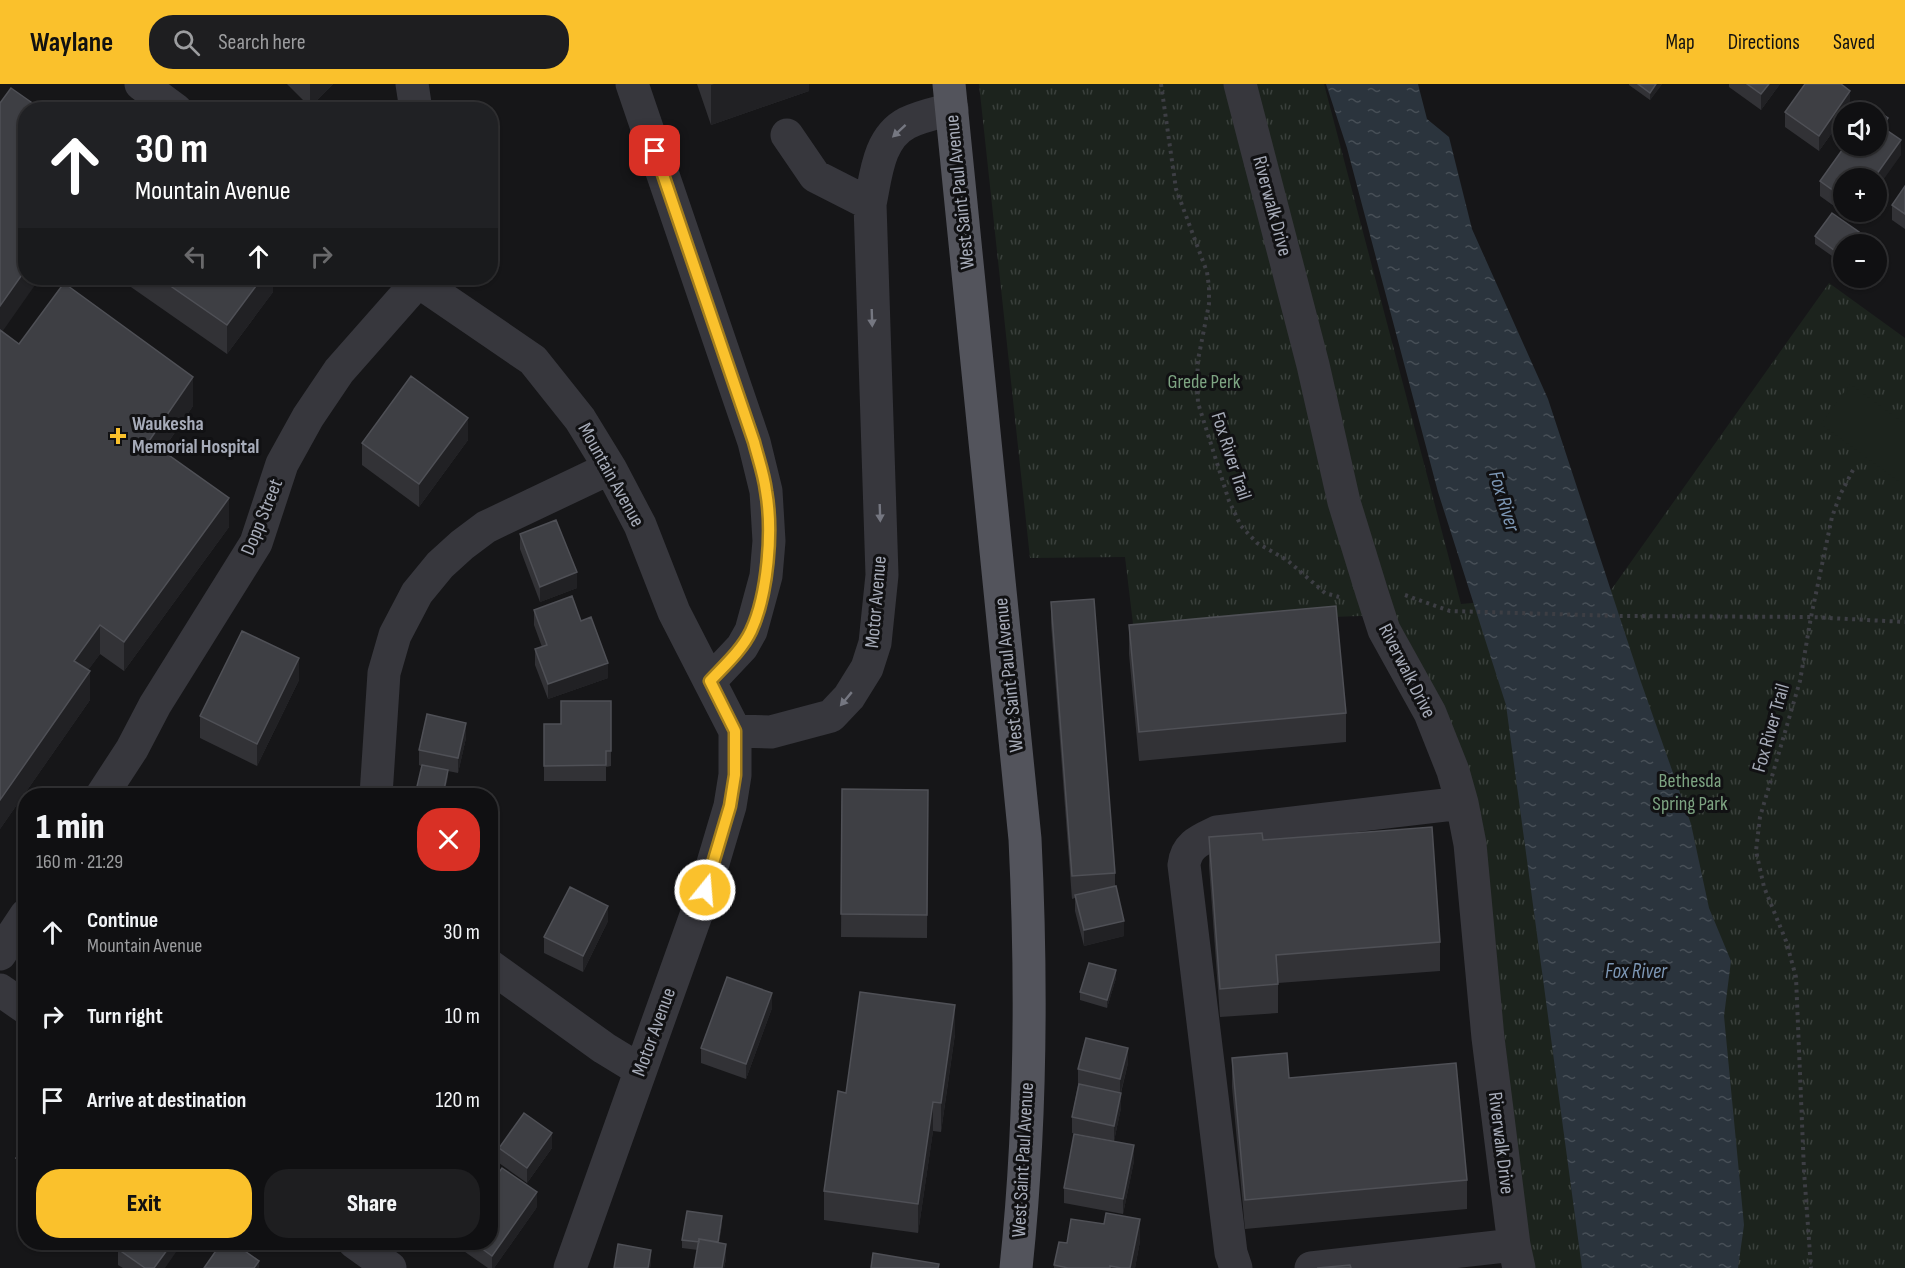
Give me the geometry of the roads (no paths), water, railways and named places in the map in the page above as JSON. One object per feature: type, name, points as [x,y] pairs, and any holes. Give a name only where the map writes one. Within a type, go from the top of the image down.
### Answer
[{"type":"main road","name":"West Saint Paul Avenue","points":[[950,96],[1025,839],[1028,898],[1028,1092],[1021,1223],[1016,1268]]},
{"type":"street","points":[[141,84],[165,102]]},
{"type":"street","points":[[412,84],[415,102]]},
{"type":"street","points":[[632,84],[754,442],[766,491],[769,541],[767,565],[754,622],[742,647],[710,681]]},
{"type":"street","name":"Riverwalk Drive","points":[[1240,84],[1314,365],[1344,502],[1368,582],[1384,630],[1430,713],[1453,771],[1462,803],[1470,844],[1488,1038],[1516,1257]]},
{"type":"street","name":"Motor Avenue","points":[[570,1268],[705,890],[730,806],[735,775],[735,731],[771,732],[831,716],[849,697],[867,668],[875,644],[882,575],[870,204],[883,148],[900,127],[950,96]]},
{"type":"street","points":[[787,135],[815,176],[870,204]]},
{"type":"street","name":"Dopp Street","points":[[106,788],[132,748],[155,705],[256,543],[282,464],[308,417],[339,371],[413,285]]},
{"type":"street","name":"Mountain Avenue","points":[[427,285],[533,360],[580,419],[610,468],[640,525],[675,612],[735,731]]},
{"type":"street","points":[[376,788],[384,673],[396,634],[417,593],[440,565],[486,527],[610,468]]},
{"type":"street","points":[[1236,1268],[1230,1241],[1184,865],[1185,856],[1190,848],[1200,840],[1217,832],[1462,803]]},
{"type":"street","points":[[0,954],[18,927]]},
{"type":"street","points":[[498,972],[604,1048],[640,1070]]},
{"type":"street","points":[[0,990],[18,1002]]},
{"type":"street","points":[[365,1250],[390,1268]]},
{"type":"street","points":[[1311,1268],[1516,1257]]},
{"type":"water","name":"Fox River","points":[[1326,84],[1418,84],[1427,119],[1449,137],[1472,229],[1548,399],[1641,682],[1691,824],[1709,908],[1731,961],[1724,1016],[1744,1225],[1738,1268],[1582,1268],[1506,705],[1438,492],[1347,148]]},
{"type":"place","name":"Waukesha Memorial Hospital","points":[[118,436]]},
{"type":"park label","name":"Grede Perk","points":[[1204,382]]},
{"type":"park label","name":"Bethesda Spring Park","points":[[1690,792]]}]
